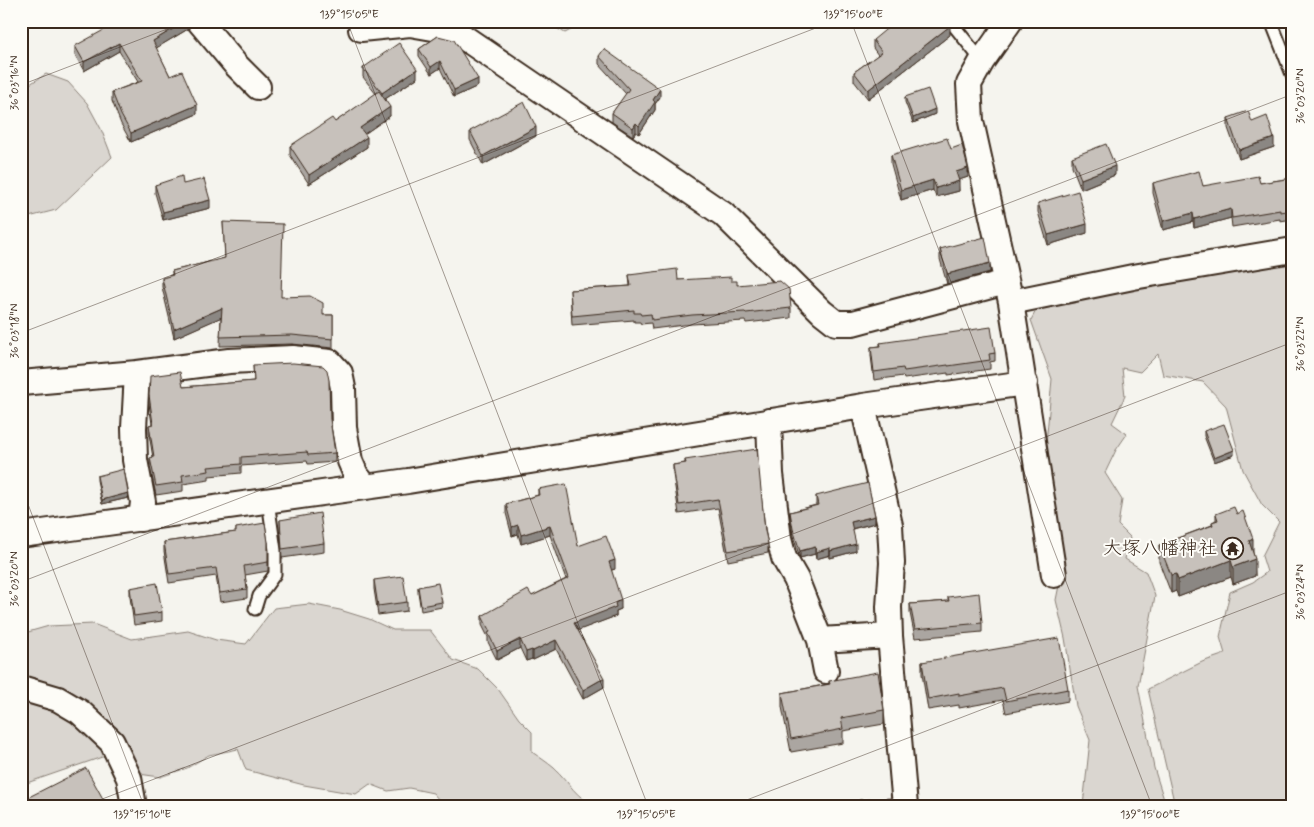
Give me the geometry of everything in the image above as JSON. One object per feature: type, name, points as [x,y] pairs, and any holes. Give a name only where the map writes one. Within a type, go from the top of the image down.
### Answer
[{"type":"street","points":[[199,21],[235,64],[258,87]]},
{"type":"street","points":[[1010,21],[982,61],[969,84],[971,121],[1009,292],[1025,383],[1054,575]]},
{"type":"street","points":[[361,29],[410,24],[456,32],[724,214],[822,312],[836,323],[853,323],[1009,292],[1133,276],[1293,250]]},
{"type":"street","points":[[21,383],[229,361],[293,358],[330,362],[340,373],[343,388],[344,428],[350,461],[356,475],[366,487]]},
{"type":"street","points":[[137,372],[134,428],[136,460],[143,502],[141,519]]},
{"type":"street","points":[[21,534],[366,487],[863,406],[1025,383]]},
{"type":"street","points":[[863,406],[890,525],[892,563],[889,607],[890,636],[904,806]]},
{"type":"street","points":[[770,421],[771,474],[779,539],[784,558],[796,579],[820,640],[826,671]]},
{"type":"street","points":[[820,640],[890,636]]},
{"type":"street","points":[[21,688],[66,703],[80,712],[112,742],[129,778],[134,806]]},
{"type":"lane","points":[[950,21],[982,61]]},
{"type":"lane","points":[[1272,21],[1293,77]]},
{"type":"lane","points":[[255,609],[259,596],[275,574],[268,501]]},
{"type":"shaded area","points":[[544,21],[588,21],[565,33]]},
{"type":"shaded area","points":[[46,74],[68,82],[87,103],[101,129],[112,157],[56,210],[21,219],[21,92],[25,87]]},
{"type":"shaded area","points":[[1293,262],[1293,806],[1175,806],[1148,689],[1202,662],[1225,654],[1220,637],[1230,592],[1253,582],[1267,572],[1262,556],[1279,522],[1262,505],[1243,470],[1226,406],[1203,382],[1163,375],[1158,354],[1140,372],[1122,368],[1125,396],[1112,423],[1127,434],[1116,450],[1105,473],[1122,500],[1118,525],[1130,537],[1125,559],[1146,572],[1155,596],[1138,686],[1154,768],[1166,806],[1083,806],[1090,740],[1076,706],[1065,638],[1056,600],[1064,561],[1046,444],[1052,379],[1031,320],[1039,305]]},
{"type":"shaded area","points":[[309,604],[340,610],[369,619],[393,630],[430,630],[453,660],[478,669],[498,689],[519,719],[532,732],[532,752],[554,768],[578,795],[598,806],[444,806],[433,793],[409,788],[388,791],[370,784],[356,794],[304,785],[246,770],[238,749],[209,755],[187,768],[160,777],[139,774],[105,756],[21,785],[21,634],[49,626],[93,624],[132,639],[188,631],[216,640],[246,644],[274,608]]},
{"type":"building","points":[[120,21],[186,21],[153,41],[170,76],[182,71],[197,105],[131,133],[121,115],[112,92],[142,81],[119,43],[84,62],[75,46]]},
{"type":"building","points":[[896,21],[947,21],[950,26],[868,90],[854,72],[882,52],[873,40]]},
{"type":"building","points":[[438,36],[454,40],[478,79],[454,90],[440,61],[431,67],[419,49]]},
{"type":"building","points":[[399,43],[417,69],[382,93],[363,68]]},
{"type":"building","points":[[604,49],[660,89],[653,100],[655,102],[639,126],[636,123],[633,128],[612,113],[629,89],[599,56]]},
{"type":"building","points":[[928,89],[935,109],[913,118],[905,97]]},
{"type":"building","points":[[379,91],[390,107],[360,128],[367,137],[309,175],[290,146],[332,118],[335,122]]},
{"type":"building","points":[[524,102],[536,127],[483,156],[470,131]]},
{"type":"building","points":[[1248,111],[1252,122],[1267,116],[1274,138],[1239,150],[1228,118]]},
{"type":"building","points":[[947,138],[951,149],[962,145],[968,168],[956,172],[959,181],[936,188],[933,180],[901,190],[891,155]]},
{"type":"building","points":[[1106,144],[1115,166],[1081,179],[1072,157]]},
{"type":"building","points":[[1199,171],[1203,186],[1258,176],[1260,183],[1293,178],[1293,210],[1280,212],[1280,210],[1232,218],[1231,209],[1194,219],[1193,213],[1163,221],[1153,183]]},
{"type":"building","points":[[182,176],[183,184],[204,179],[210,200],[163,212],[155,185]]},
{"type":"building","points":[[1078,191],[1087,224],[1048,235],[1038,203]]},
{"type":"building","points":[[223,222],[283,224],[281,297],[310,296],[323,303],[323,315],[333,315],[333,339],[292,335],[220,337],[222,308],[174,329],[162,278],[173,275],[172,271],[225,258]]},
{"type":"building","points":[[985,237],[990,263],[947,274],[940,249]]},
{"type":"building","points":[[677,269],[678,280],[731,277],[731,281],[737,281],[737,285],[780,281],[789,289],[791,308],[746,313],[692,315],[652,320],[651,314],[641,315],[640,313],[634,313],[634,310],[572,316],[570,290],[631,286],[629,275]]},
{"type":"building","points":[[991,327],[995,353],[989,354],[990,360],[904,371],[903,368],[874,372],[871,347],[881,346],[880,343]]},
{"type":"building","points":[[293,363],[323,366],[327,370],[330,419],[335,453],[308,455],[307,452],[241,457],[241,464],[208,467],[209,471],[182,475],[183,482],[156,486],[150,458],[154,457],[149,425],[153,424],[149,395],[150,376],[180,372],[183,387],[254,381],[253,365]]},
{"type":"building","points":[[1224,424],[1234,450],[1214,458],[1204,431]]},
{"type":"building","points":[[757,449],[768,544],[728,551],[718,499],[679,505],[673,465],[686,463],[685,460]]},
{"type":"building","points":[[124,469],[128,493],[102,500],[97,476]]},
{"type":"building","points":[[868,483],[875,516],[851,522],[856,544],[830,551],[830,548],[816,552],[815,547],[800,551],[790,512],[818,505],[816,496]]},
{"type":"building","points":[[566,484],[578,546],[606,536],[615,560],[609,562],[621,600],[615,603],[616,607],[574,623],[604,678],[583,690],[556,640],[533,651],[526,652],[520,639],[497,651],[482,616],[528,590],[532,596],[569,578],[550,526],[521,535],[518,525],[512,527],[506,504],[539,495],[538,489]]},
{"type":"building","points":[[1234,507],[1237,514],[1243,511],[1253,539],[1249,541],[1255,559],[1233,567],[1231,560],[1178,580],[1176,574],[1171,575],[1159,545],[1213,525],[1212,522],[1218,520],[1216,514]]},
{"type":"building","points":[[320,513],[324,543],[282,549],[280,520]]},
{"type":"building","points":[[265,523],[268,542],[268,562],[244,566],[247,589],[220,593],[216,568],[169,574],[164,542],[236,532],[236,528]]},
{"type":"building","points":[[403,576],[407,602],[378,606],[374,580]]},
{"type":"building","points":[[157,583],[162,612],[134,616],[130,588]]},
{"type":"building","points":[[438,583],[442,602],[421,606],[418,587]]},
{"type":"building","points":[[979,593],[982,623],[915,629],[910,604],[949,601],[948,597]]},
{"type":"building","points":[[1059,638],[1068,689],[1006,701],[1003,688],[959,696],[959,693],[928,699],[922,662]]},
{"type":"building","points":[[878,672],[884,710],[841,718],[843,729],[791,739],[782,693],[830,684],[829,681]]},
{"type":"building","points":[[86,768],[107,806],[21,806],[21,801]]},
{"type":"building","points":[[891,798],[891,806],[859,806],[859,800]]},
{"type":"place","name":"大塚八幡神社","points":[[1233,548]]}]
